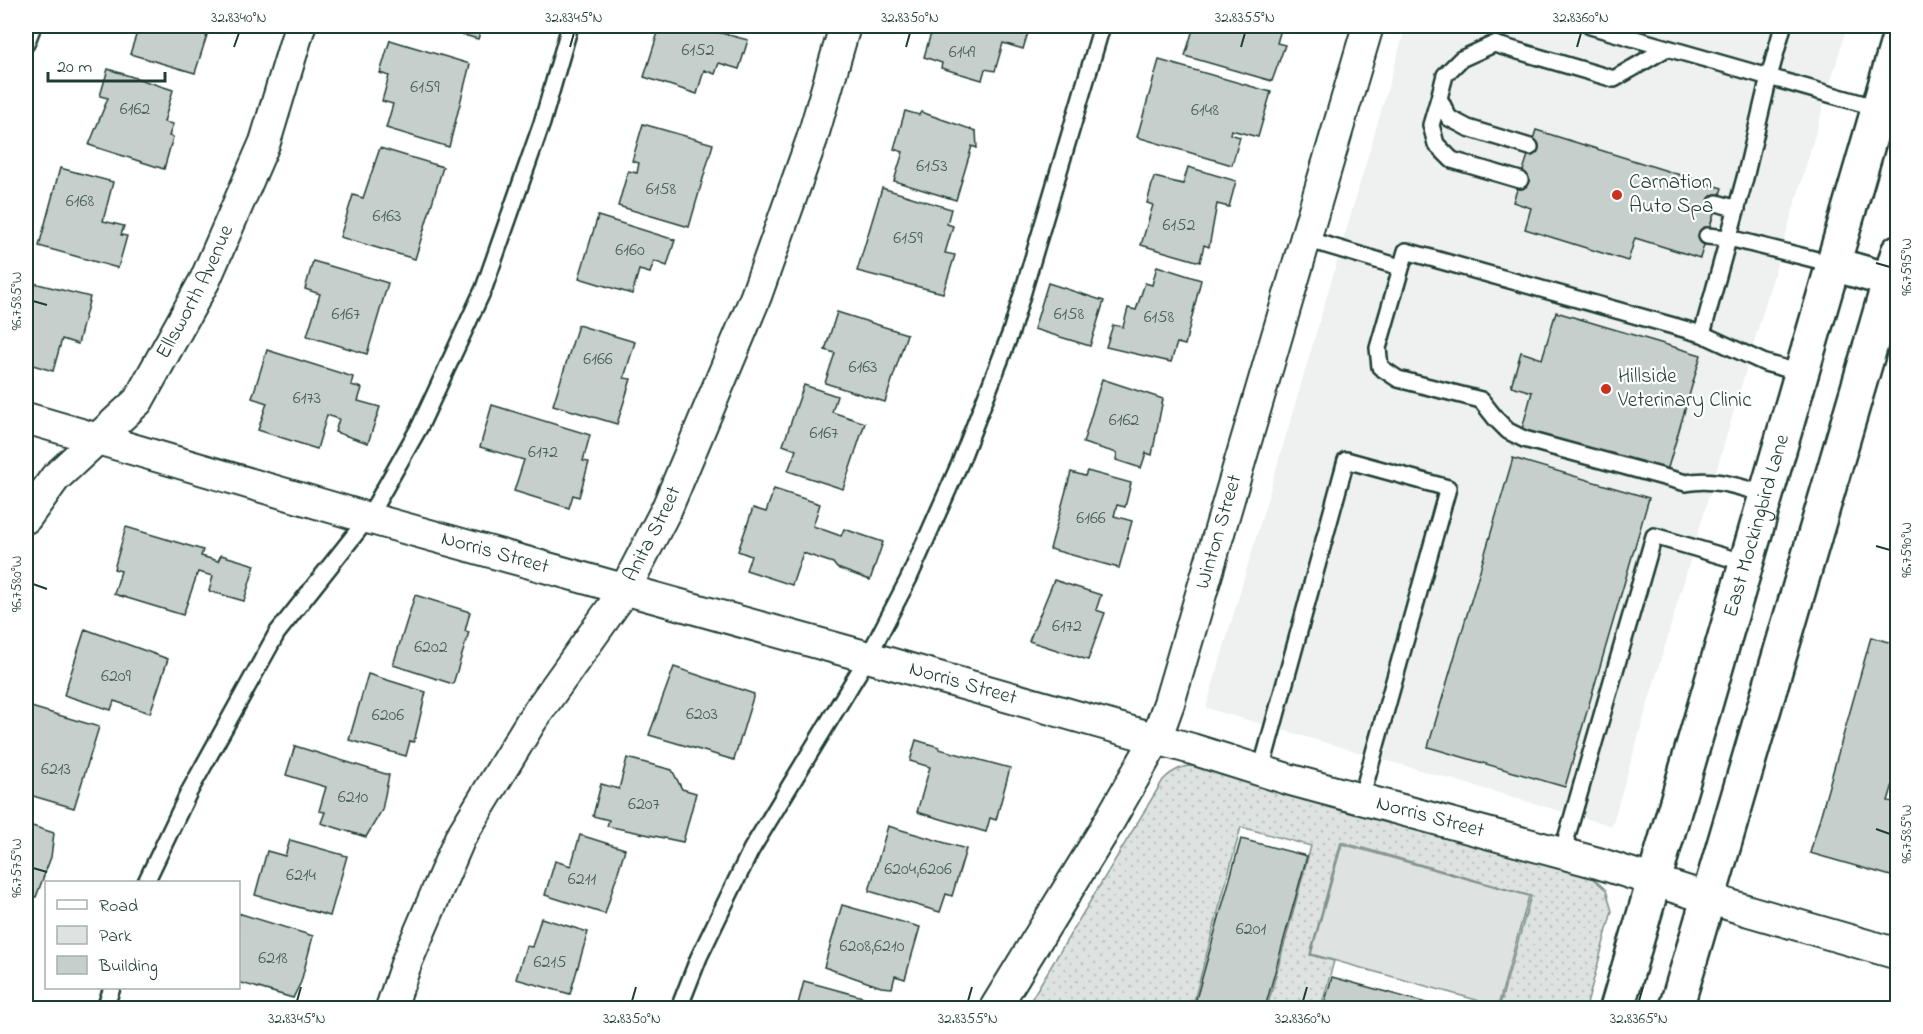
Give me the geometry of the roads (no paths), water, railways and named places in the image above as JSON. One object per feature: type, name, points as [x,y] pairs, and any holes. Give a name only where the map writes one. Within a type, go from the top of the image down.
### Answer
[{"type":"main road","name":"East Mockingbird Lane","points":[[1617,1008],[1898,41]]},
{"type":"main road","points":[[1676,1008],[1893,266],[1833,264]]},
{"type":"street","name":"Ellsworth Avenue","points":[[26,518],[55,478],[138,401],[205,280],[265,142],[300,26]]},
{"type":"street","name":"Anita Street","points":[[391,1008],[407,961],[460,838],[532,720],[624,591],[667,508],[756,296],[812,139],[845,26]]},
{"type":"street","name":"Winton Street","points":[[995,1008],[1102,834],[1156,739],[1368,26]]},
{"type":"street","name":"Norris Street","points":[[26,418],[624,591],[868,657],[1361,799],[1562,853],[1898,954]]},
{"type":"lane","points":[[26,44],[33,26]]},
{"type":"lane","points":[[146,881],[189,792],[277,633],[368,518],[420,426],[484,288],[543,123],[570,26]]},
{"type":"lane","points":[[680,1008],[699,957],[751,850],[868,657],[909,578],[955,474],[1011,332],[1102,26]]},
{"type":"lane","points":[[1590,26],[1878,108]]},
{"type":"lane","points":[[1702,334],[1737,209],[1783,26]]},
{"type":"lane","points":[[1520,180],[1452,159],[1436,144],[1431,125],[1445,75],[1461,59],[1494,44],[1614,78],[1667,48]]},
{"type":"lane","points":[[1439,98],[1449,118],[1468,128],[1530,147]]},
{"type":"lane","points":[[1717,203],[1737,209]]},
{"type":"lane","points":[[1707,236],[1729,238],[1833,264]]},
{"type":"lane","points":[[1306,239],[1401,267]]},
{"type":"lane","points":[[1767,495],[1700,480],[1686,483],[1524,439],[1508,431],[1481,400],[1398,379],[1380,367],[1378,348],[1401,267],[1406,251],[1702,334],[1765,363],[1802,372]]},
{"type":"lane","points":[[1262,770],[1347,460],[1448,488],[1361,799]]},
{"type":"lane","points":[[1562,853],[1654,536],[1746,563]]},
{"type":"lane","points":[[105,1008],[111,989]]},
{"type":"place","name":"Carnation Auto Spa","points":[[1617,195]]},
{"type":"place","name":"Hillside Veterinary Clinic","points":[[1606,389]]}]
